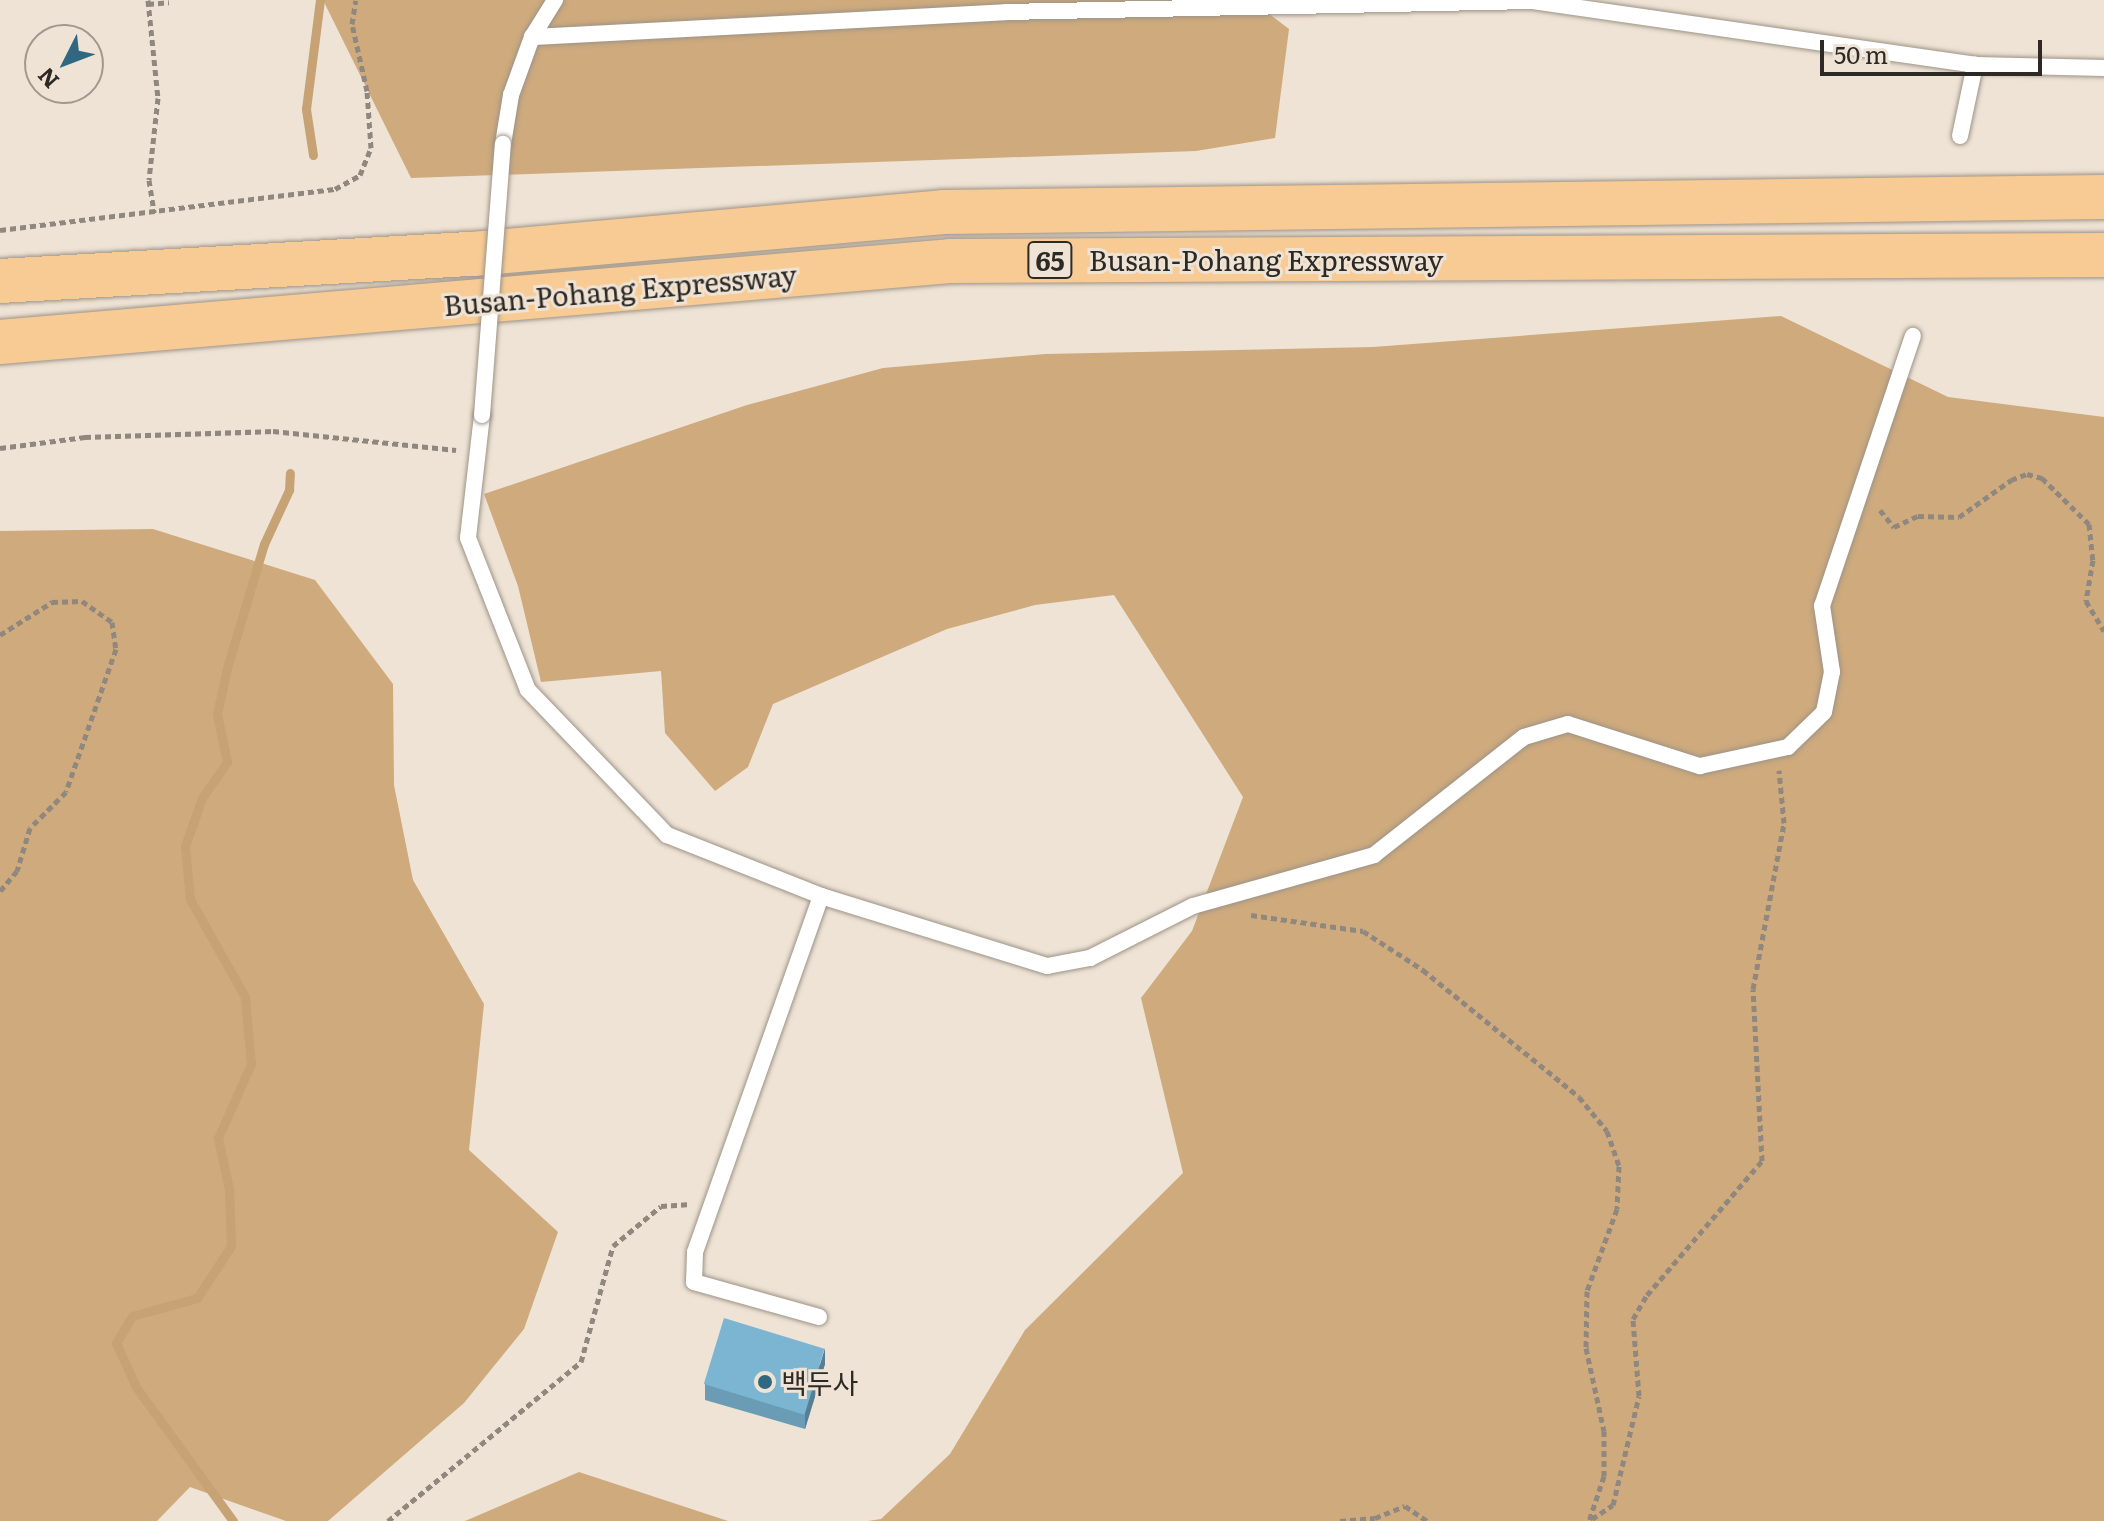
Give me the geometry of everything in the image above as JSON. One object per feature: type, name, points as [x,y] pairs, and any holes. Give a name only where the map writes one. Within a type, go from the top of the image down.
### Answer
[{"type":"highway","name":"Busan-Pohang Expressway","points":[[0,281],[473,254],[943,212],[2104,197]]},
{"type":"highway","name":"Busan-Pohang Expressway","points":[[0,342],[950,261],[2104,255]]},
{"type":"lane","points":[[555,0],[532,37],[511,95],[503,144],[482,415],[468,538],[528,690],[667,835],[821,896],[1047,966],[1090,958],[1193,906],[1374,855],[1524,737],[1568,724],[1700,766],[1788,747],[1824,712],[1832,672],[1822,606],[1913,336]]},
{"type":"lane","points":[[532,37],[1006,12],[1532,1],[1975,65],[2104,68]]},
{"type":"lane","points":[[1960,136],[1975,65]]},
{"type":"lane","points":[[819,1317],[694,1282],[695,1252],[716,1202],[821,896]]},
{"type":"path","points":[[0,230],[335,189],[360,175],[371,148],[367,91],[352,24],[356,0]]},
{"type":"path","points":[[154,213],[149,180],[158,98],[148,2],[169,2]]},
{"type":"path","points":[[0,448],[85,437],[273,431],[477,453]]},
{"type":"path","points":[[1879,506],[1881,517],[1894,527],[1918,516],[1959,517],[2011,480],[2027,474],[2042,478],[2089,524],[2093,560],[2086,601],[2104,631]]},
{"type":"path","points":[[0,635],[52,602],[82,601],[112,622],[116,649],[66,792],[30,828],[17,871],[0,891]]},
{"type":"path","points":[[1589,1521],[1613,1505],[1639,1396],[1633,1319],[1647,1295],[1762,1161],[1753,989],[1784,823],[1777,749]]},
{"type":"path","points":[[1193,906],[1363,931],[1423,970],[1545,1069],[1579,1097],[1607,1131],[1619,1166],[1617,1209],[1587,1291],[1586,1348],[1604,1431],[1604,1476],[1589,1521]]},
{"type":"path","points":[[388,1521],[581,1362],[613,1246],[661,1206],[716,1202]]},
{"type":"path","points":[[1340,1521],[1375,1518],[1405,1506],[1427,1521]]},
{"type":"shaded area","points":[[323,0],[1251,0],[1289,29],[1275,138],[1196,151],[411,178]]},
{"type":"shaded area","points":[[1781,316],[1948,397],[2104,417],[2104,1521],[868,1521],[881,1519],[950,1454],[1025,1330],[1183,1173],[1141,998],[1192,931],[1243,797],[1114,595],[1035,605],[947,629],[773,704],[748,767],[715,791],[665,733],[661,671],[541,682],[518,586],[484,494],[747,405],[883,368],[1045,354],[1373,347]]},
{"type":"shaded area","points":[[153,529],[315,580],[393,684],[394,785],[413,880],[484,1004],[469,1150],[558,1232],[524,1329],[464,1403],[328,1521],[286,1521],[190,1487],[157,1521],[0,1521],[0,531]]},
{"type":"shaded area","points":[[579,1472],[728,1521],[465,1521]]},
{"type":"building","name":"백두사","points":[[724,1318],[824,1349],[804,1415],[704,1384]]},
{"type":"waterway","points":[[313,155],[306,109],[320,0]]},
{"type":"waterway","points":[[233,1521],[136,1387],[116,1343],[132,1316],[197,1298],[231,1246],[229,1189],[218,1138],[251,1064],[245,997],[190,899],[185,846],[202,798],[227,762],[217,714],[227,668],[264,544],[289,490],[290,473]]},
{"type":"place","name":"백두사","points":[[765,1382]]}]
